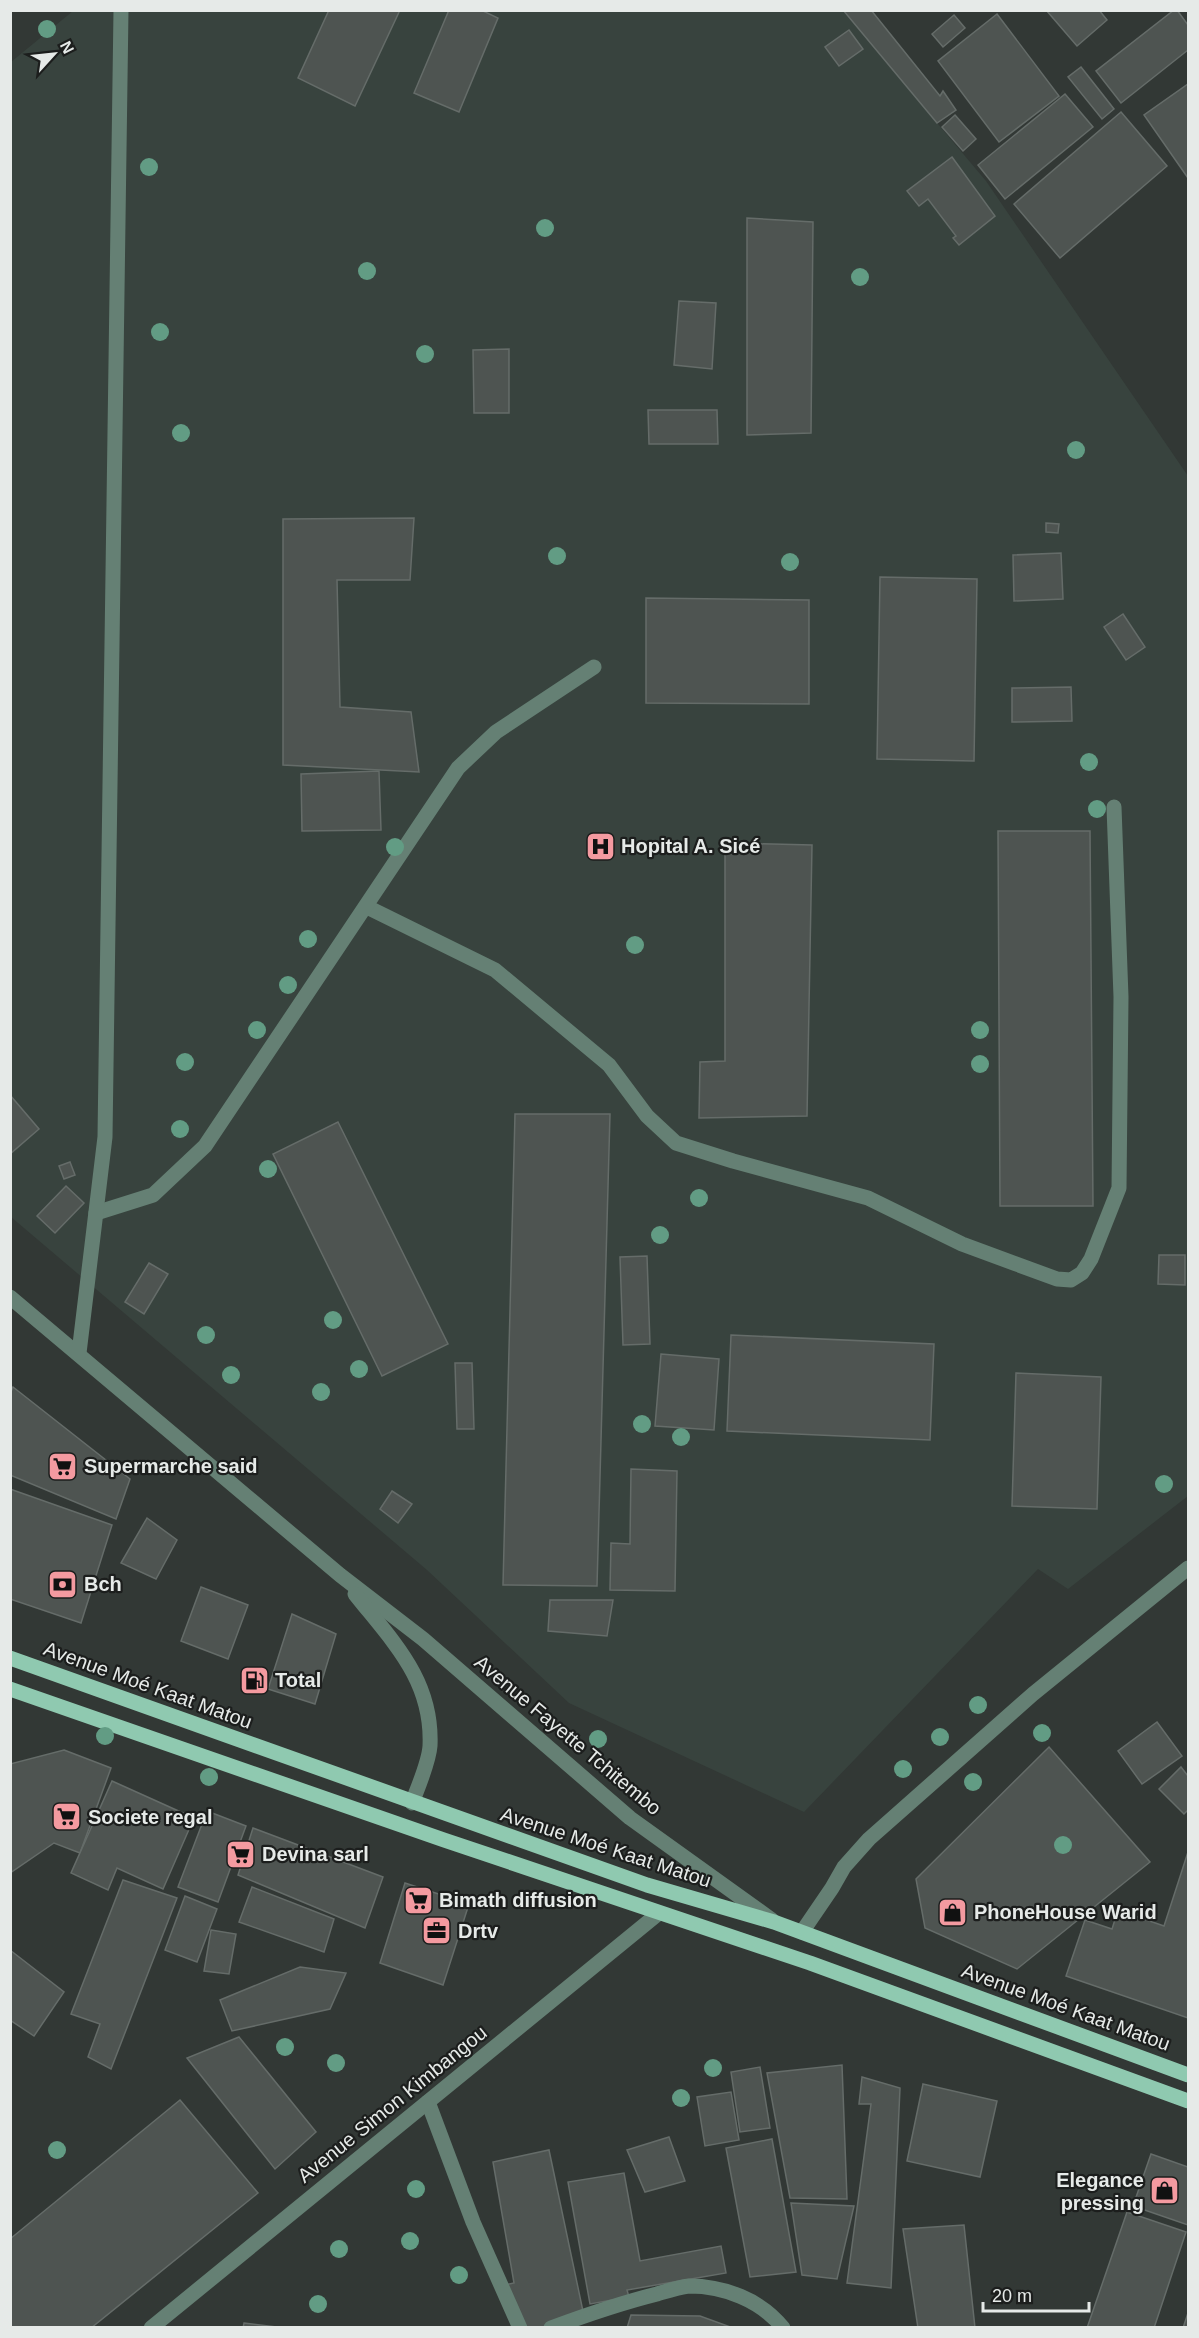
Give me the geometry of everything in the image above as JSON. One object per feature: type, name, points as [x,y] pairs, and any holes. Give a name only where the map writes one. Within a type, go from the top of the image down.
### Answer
[{"type":"main road","name":"Avenue Moé Kaat Matou","points":[[10,1658],[647,1885],[774,1922],[1188,2075]]},
{"type":"main road","points":[[10,1689],[810,1963],[1188,2101]]},
{"type":"street","points":[[79,1353],[105,1137],[121,10]]},
{"type":"street","points":[[96,1213],[153,1195],[205,1146],[458,768],[496,732],[594,667]]},
{"type":"street","points":[[367,907],[495,970],[609,1065],[647,1116],[676,1143],[868,1198],[962,1244],[1057,1279],[1071,1280],[1082,1273],[1091,1259],[1119,1188],[1121,997],[1114,807]]},
{"type":"street","name":"Avenue Fayette Tchitembo","points":[[10,1297],[340,1575],[423,1639],[630,1818],[774,1922]]},
{"type":"street","points":[[802,1932],[844,1867],[869,1839],[1033,1694],[1188,1568]]},
{"type":"street","name":"Avenue Fayette Tchitembo","points":[[340,1575],[414,1671],[426,1700],[430,1748],[412,1803]]},
{"type":"street","name":"Avenue Simon Kimbangou","points":[[151,2328],[659,1913]]},
{"type":"street","points":[[428,2102],[473,2222],[520,2328]]},
{"type":"street","points":[[551,2328],[616,2304],[687,2286],[718,2288],[747,2298],[774,2315],[783,2328]]},
{"type":"shaded area","name":"Hopital A. Sicé","points":[[73,11],[843,11],[986,181],[1188,476],[1188,1496],[1068,1589],[1038,1569],[804,1812],[569,1703],[427,1570],[11,1217],[11,62]]},
{"type":"building","points":[[329,10],[400,10],[355,106],[298,78]]},
{"type":"building","points":[[449,10],[481,10],[498,18],[459,112],[414,93]]},
{"type":"building","points":[[843,10],[871,10],[940,96],[943,91],[956,110],[937,123]]},
{"type":"building","points":[[1046,10],[1099,10],[1107,20],[1077,46]]},
{"type":"building","points":[[1174,10],[1177,10],[1188,25],[1188,50],[1121,103],[1096,71]]},
{"type":"building","points":[[997,14],[1059,96],[999,142],[938,61]]},
{"type":"building","points":[[954,15],[965,28],[943,47],[932,34]]},
{"type":"building","points":[[849,30],[863,49],[839,66],[825,47]]},
{"type":"building","points":[[1081,67],[1114,109],[1102,119],[1068,77]]},
{"type":"building","points":[[1188,84],[1188,178],[1144,115]]},
{"type":"building","points":[[1065,94],[1093,127],[1005,199],[978,165]]},
{"type":"building","points":[[1121,112],[1167,166],[1060,258],[1014,204]]},
{"type":"building","points":[[955,115],[976,139],[963,151],[942,127]]},
{"type":"building","points":[[952,157],[995,216],[959,245],[953,238],[956,236],[928,199],[919,206],[907,191]]},
{"type":"building","points":[[747,218],[813,222],[811,433],[747,435]]},
{"type":"building","points":[[679,301],[716,303],[712,369],[674,365]]},
{"type":"building","points":[[509,349],[509,413],[474,413],[473,350]]},
{"type":"building","points":[[648,410],[717,410],[718,444],[649,444]]},
{"type":"building","points":[[414,518],[410,580],[337,580],[340,707],[411,712],[419,772],[283,765],[283,519]]},
{"type":"building","points":[[1046,523],[1059,524],[1058,533],[1046,532]]},
{"type":"building","points":[[1061,553],[1063,599],[1014,601],[1013,555]]},
{"type":"building","points":[[880,577],[977,579],[974,761],[877,759]]},
{"type":"building","points":[[646,598],[809,600],[809,704],[646,703]]},
{"type":"building","points":[[1123,614],[1145,647],[1126,660],[1104,627]]},
{"type":"building","points":[[1071,687],[1072,721],[1012,722],[1012,688]]},
{"type":"building","points":[[379,771],[381,830],[302,831],[301,774]]},
{"type":"building","points":[[998,831],[1090,831],[1093,1206],[1000,1206]]},
{"type":"building","points":[[725,843],[812,845],[807,1116],[699,1118],[700,1062],[725,1061]]},
{"type":"building","points":[[10,1095],[39,1129],[10,1154]]},
{"type":"building","points":[[515,1114],[610,1114],[597,1586],[503,1585]]},
{"type":"building","points":[[338,1122],[448,1344],[382,1376],[273,1154]]},
{"type":"building","points":[[70,1162],[75,1175],[64,1179],[59,1166]]},
{"type":"building","points":[[66,1186],[84,1203],[55,1233],[37,1216]]},
{"type":"building","points":[[1159,1255],[1185,1255],[1185,1285],[1158,1284]]},
{"type":"building","points":[[647,1256],[650,1344],[623,1345],[620,1257]]},
{"type":"building","points":[[149,1263],[168,1274],[144,1314],[125,1302]]},
{"type":"building","points":[[731,1335],[934,1344],[930,1440],[727,1431]]},
{"type":"building","points":[[661,1354],[719,1359],[714,1430],[655,1426]]},
{"type":"building","points":[[455,1363],[472,1363],[474,1429],[457,1429]]},
{"type":"building","points":[[1016,1373],[1101,1377],[1097,1509],[1012,1506]]},
{"type":"building","points":[[13,1387],[130,1479],[116,1519],[10,1475],[10,1394]]},
{"type":"building","points":[[631,1469],[677,1471],[675,1591],[610,1590],[611,1543],[630,1544]]},
{"type":"building","points":[[10,1489],[112,1525],[81,1623],[10,1599]]},
{"type":"building","points":[[392,1491],[412,1504],[398,1523],[380,1509]]},
{"type":"building","points":[[147,1518],[177,1540],[156,1579],[121,1563]]},
{"type":"building","points":[[201,1587],[248,1605],[228,1659],[181,1641]]},
{"type":"building","points":[[550,1600],[613,1600],[607,1636],[548,1631]]},
{"type":"building","points":[[292,1614],[336,1634],[315,1704],[268,1689]]},
{"type":"building","points":[[1157,1722],[1182,1756],[1142,1784],[1118,1751]]},
{"type":"building","points":[[1049,1747],[1150,1862],[1017,1969],[925,1928],[916,1879]]},
{"type":"building","points":[[64,1750],[111,1768],[80,1853],[54,1843],[10,1873],[10,1764]]},
{"type":"building","points":[[1181,1767],[1188,1776],[1188,1810],[1184,1814],[1159,1789]]},
{"type":"building","points":[[112,1781],[194,1818],[163,1889],[117,1868],[108,1890],[71,1873]]},
{"type":"building","points":[[207,1811],[246,1826],[218,1902],[178,1887]]},
{"type":"building","points":[[253,1828],[383,1877],[365,1928],[238,1875]]},
{"type":"building","points":[[1188,1852],[1188,2018],[1066,1976],[1085,1920],[1112,1929],[1118,1910],[1164,1926]]},
{"type":"building","points":[[123,1880],[177,1898],[111,2069],[88,2057],[100,2024],[71,2014]]},
{"type":"building","points":[[405,1883],[469,1904],[443,1985],[380,1963]]},
{"type":"building","points":[[252,1887],[334,1919],[324,1952],[239,1922]]},
{"type":"building","points":[[185,1896],[217,1909],[197,1962],[165,1950]]},
{"type":"building","points":[[211,1930],[236,1934],[229,1974],[204,1971]]},
{"type":"building","points":[[10,1950],[64,1992],[34,2036],[10,2020]]},
{"type":"building","points":[[300,1967],[346,1973],[330,2009],[232,2031],[220,2000]]},
{"type":"building","points":[[239,2037],[316,2132],[275,2169],[187,2058]]},
{"type":"building","points":[[842,2065],[847,2199],[790,2198],[767,2073]]},
{"type":"building","points":[[760,2067],[770,2128],[740,2132],[731,2072]]},
{"type":"building","points":[[862,2077],[900,2088],[891,2288],[847,2283],[871,2104],[859,2104]]},
{"type":"building","points":[[923,2084],[997,2101],[980,2177],[907,2161]]},
{"type":"building","points":[[731,2092],[739,2140],[705,2146],[697,2097]]},
{"type":"building","points":[[180,2100],[258,2193],[91,2328],[10,2328],[10,2239]]},
{"type":"building","points":[[669,2137],[685,2181],[645,2192],[627,2150]]},
{"type":"building","points":[[772,2139],[796,2272],[750,2277],[726,2148]]},
{"type":"building","points":[[549,2150],[584,2316],[558,2328],[523,2328],[505,2285],[514,2283],[493,2162]]},
{"type":"building","points":[[1151,2154],[1188,2167],[1188,2225],[1133,2206]]},
{"type":"building","points":[[624,2173],[640,2261],[721,2246],[726,2273],[627,2290],[629,2297],[590,2304],[568,2182]]},
{"type":"building","points":[[791,2203],[854,2206],[837,2279],[802,2275]]},
{"type":"building","points":[[1127,2212],[1186,2232],[1154,2328],[1087,2328]]},
{"type":"building","points":[[964,2225],[975,2328],[918,2328],[903,2229]]},
{"type":"building","points":[[1188,2313],[1188,2328],[1183,2328]]},
{"type":"building","points":[[631,2315],[700,2316],[733,2328],[627,2328]]},
{"type":"building","points":[[244,2323],[285,2328],[243,2328]]},
{"type":"place","name":"Hopital A. Sicé","points":[[600,846]]},
{"type":"place","name":"Supermarche said","points":[[63,1466]]},
{"type":"place","name":"Bch","points":[[63,1584]]},
{"type":"place","name":"Total","points":[[254,1680]]},
{"type":"place","name":"Societe regal","points":[[67,1817]]},
{"type":"place","name":"Devina sarl","points":[[241,1854]]},
{"type":"place","name":"Bimath diffusion","points":[[418,1900]]},
{"type":"place","name":"PhoneHouse Warid","points":[[953,1912]]},
{"type":"place","name":"Drtv","points":[[437,1931]]},
{"type":"place","name":"Elegance pressing","points":[[1165,2191]]}]
